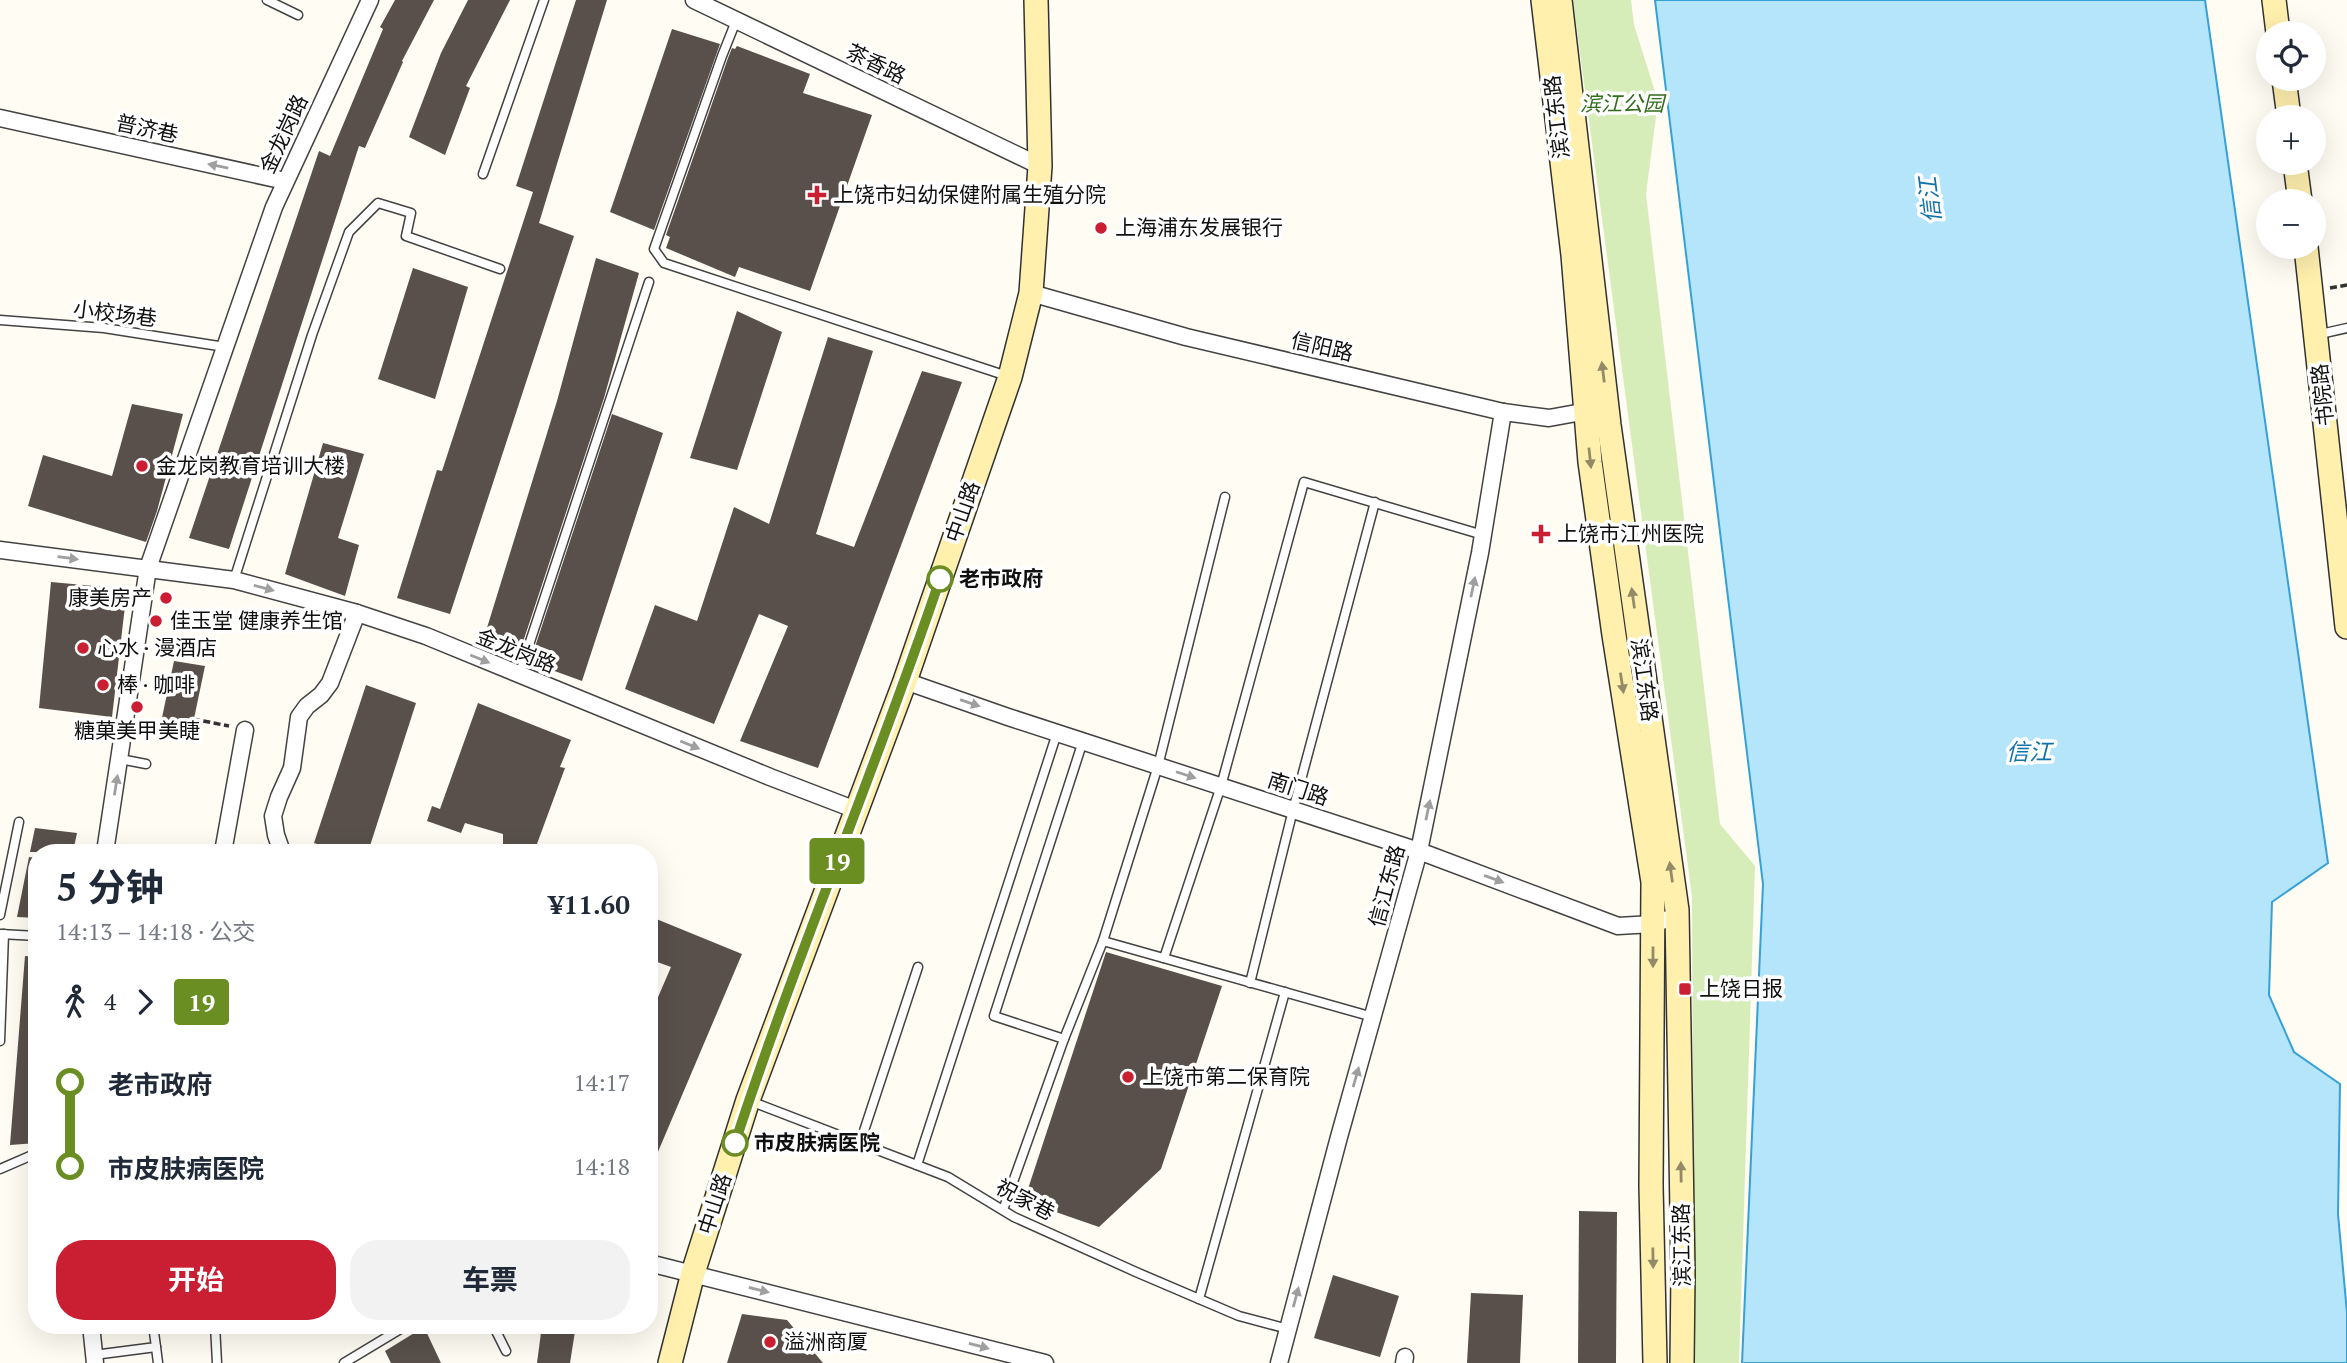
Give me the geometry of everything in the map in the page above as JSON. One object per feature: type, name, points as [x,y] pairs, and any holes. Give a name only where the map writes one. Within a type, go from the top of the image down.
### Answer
[{"type":"main road","name":"中山路","points":[[670,1363],[693,1273],[748,1100],[905,681],[1010,377],[1031,293],[1040,166],[1036,0]]},
{"type":"main road","name":"滨江东路","points":[[1543,0],[1573,255],[1676,916],[1683,1273],[1682,1363]]},
{"type":"main road","name":"滨江东路","points":[[1560,0],[1596,409],[1590,462],[1653,882],[1651,1186],[1656,1363]]},
{"type":"main road","points":[[2274,0],[2277,21]]},
{"type":"main road","name":"书院路","points":[[2306,259],[2345,583],[2347,627]]},
{"type":"street","name":"金龙岗路","points":[[106,844],[148,568],[274,207],[370,0]]},
{"type":"street","name":"茶香路","points":[[694,0],[1040,166]]},
{"type":"street","name":"普济巷","points":[[0,118],[285,181]]},
{"type":"street","name":"信阳路","points":[[1031,293],[1186,337],[1503,412],[1549,418],[1596,409]]},
{"type":"street","name":"信江东路","points":[[1279,1363],[1419,852],[1483,535],[1503,412]]},
{"type":"street","name":"金龙岗路","points":[[0,550],[234,580],[357,613],[426,636],[856,810]]},
{"type":"street","points":[[279,844],[273,816],[292,768],[299,717],[330,683],[357,613]]},
{"type":"street","name":"南门路","points":[[905,681],[1419,852],[1618,926],[1653,924],[1676,916]]},
{"type":"street","points":[[224,844],[245,730]]},
{"type":"street","points":[[658,1265],[1045,1363]]},
{"type":"street","points":[[92,1334],[94,1359]]},
{"type":"lane","points":[[267,0],[298,15]]},
{"type":"lane","points":[[483,174],[544,0]]},
{"type":"lane","points":[[736,20],[654,249],[664,263],[1010,377]]},
{"type":"lane","points":[[234,580],[308,348],[349,232],[378,203],[411,213],[406,236],[500,269]]},
{"type":"lane","points":[[519,675],[649,282]]},
{"type":"lane","name":"小校场巷","points":[[0,320],[104,328],[225,347]]},
{"type":"lane","points":[[2316,335],[2347,328]]},
{"type":"lane","points":[[1164,958],[1221,786],[1304,482],[1483,535]]},
{"type":"lane","points":[[1003,1210],[1103,941],[1158,766],[1225,497]]},
{"type":"lane","points":[[1250,983],[1375,502]]},
{"type":"lane","points":[[917,1165],[1057,733]]},
{"type":"lane","points":[[1065,1039],[994,1016],[1083,741]]},
{"type":"lane","points":[[120,759],[146,764]]},
{"type":"lane","points":[[0,915],[19,822]]},
{"type":"lane","points":[[0,1041],[2,934],[28,935]]},
{"type":"lane","points":[[1103,941],[1373,1017]]},
{"type":"lane","points":[[1189,976],[1191,966]]},
{"type":"lane","points":[[860,1143],[918,967]]},
{"type":"lane","points":[[1199,1299],[1284,992]]},
{"type":"lane","name":"祝家巷","points":[[748,1100],[948,1177],[1003,1210],[1199,1299],[1239,1316],[1288,1329]]},
{"type":"lane","points":[[0,1169],[28,1157]]},
{"type":"lane","points":[[154,1334],[158,1363]]},
{"type":"lane","points":[[215,1334],[216,1363]]},
{"type":"lane","points":[[344,1363],[392,1334]]},
{"type":"lane","points":[[498,1334],[506,1351]]},
{"type":"lane","points":[[94,1359],[156,1348]]},
{"type":"path","points":[[193,719],[245,730]]},
{"type":"green space","name":"滨江公园","points":[[1573,0],[1631,0],[1634,25],[1658,101],[1646,194],[1720,824],[1755,866],[1739,1363],[1694,1363],[1692,897]]},
{"type":"water","name":"信江","points":[[1655,0],[2205,0],[2328,863],[2272,902],[2269,995],[2294,1052],[2340,1084],[2338,1214],[2347,1313],[2347,1363],[1742,1363],[1763,884]]},
{"type":"building","points":[[395,0],[434,0],[402,61],[365,148],[359,146],[229,549],[189,538],[319,151],[330,156],[383,29],[380,27]]},
{"type":"building","points":[[468,0],[510,0],[466,86],[470,88],[445,155],[409,137],[441,53]]},
{"type":"building","points":[[576,0],[607,0],[539,223],[574,236],[450,614],[397,598],[437,470],[442,471],[533,192],[516,186]]},
{"type":"building","points":[[672,29],[720,44],[654,230],[610,212]]},
{"type":"building","points":[[737,46],[810,74],[803,93],[872,115],[810,291],[739,267],[735,277],[666,248],[670,237],[666,235],[728,58],[732,48]]},
{"type":"building","points":[[596,258],[639,273],[604,398],[522,645],[486,631],[557,401]]},
{"type":"building","points":[[413,268],[468,287],[435,399],[378,379]]},
{"type":"building","points":[[737,311],[782,332],[737,470],[690,458]]},
{"type":"building","points":[[828,337],[873,351],[816,534],[854,547],[922,371],[962,382],[818,768],[740,741],[788,626],[759,614],[714,724],[625,689],[655,605],[697,621],[734,507],[769,524]]},
{"type":"building","name":"金龙岗教育培训大楼","points":[[132,404],[183,414],[146,542],[28,506],[43,455],[112,476]]},
{"type":"building","points":[[612,414],[663,433],[582,681],[549,669],[552,657],[534,650]]},
{"type":"building","points":[[323,443],[364,454],[338,538],[359,545],[345,596],[285,574]]},
{"type":"building","name":"心水 · 漫酒店","points":[[51,582],[127,589],[112,717],[39,708]]},
{"type":"building","points":[[174,661],[205,666],[191,733],[160,727]]},
{"type":"building","points":[[366,685],[416,703],[371,844],[314,843]]},
{"type":"building","points":[[478,703],[571,740],[560,767],[565,768],[537,844],[503,844],[503,834],[465,823],[461,833],[427,821],[432,806],[440,809]]},
{"type":"building","points":[[35,828],[77,833],[75,844],[32,844]]},
{"type":"building","points":[[28,862],[28,918],[17,917]]},
{"type":"building","points":[[658,920],[742,954],[658,1152],[658,997],[671,967],[658,962]]},
{"type":"building","name":"上饶市第二保育院","points":[[1106,952],[1222,986],[1161,1169],[1099,1227],[1024,1201]]},
{"type":"building","points":[[25,956],[28,956],[28,1144],[10,1145]]},
{"type":"building","points":[[1579,1211],[1617,1212],[1616,1363],[1578,1363]]},
{"type":"building","points":[[1333,1275],[1399,1296],[1380,1357],[1314,1338]]},
{"type":"building","points":[[1471,1293],[1523,1295],[1520,1363],[1467,1363]]},
{"type":"building","name":"溢洲商厦","points":[[742,1314],[787,1320],[823,1363],[727,1363]]},
{"type":"building","points":[[413,1334],[427,1334],[441,1363],[391,1363],[385,1351]]},
{"type":"building","points":[[541,1334],[575,1334],[570,1363],[537,1363]]},
{"type":"bus line","name":"19","points":[[735,1143],[748,1100],[905,681],[940,579]]},
{"type":"place","name":"上饶市妇幼保健附属生殖分院","points":[[817,195]]},
{"type":"place","name":"上海浦东发展银行","points":[[1101,228]]},
{"type":"place","name":"金龙岗教育培训大楼","points":[[142,466]]},
{"type":"place","name":"上饶市江州医院","points":[[1541,534]]},
{"type":"place","name":"老市政府","points":[[940,579]]},
{"type":"place","name":"康美房产","points":[[166,598]]},
{"type":"place","name":"佳玉堂 健康养生馆","points":[[156,621]]},
{"type":"place","name":"心水 · 漫酒店","points":[[83,648]]},
{"type":"place","name":"棒 · 咖啡","points":[[103,685]]},
{"type":"place","name":"糖菓美甲美睫","points":[[137,707]]},
{"type":"place","name":"上饶日报","points":[[1685,989]]},
{"type":"place","name":"上饶市第二保育院","points":[[1128,1077]]},
{"type":"place","name":"市皮肤病医院","points":[[735,1143]]},
{"type":"place","name":"溢洲商厦","points":[[770,1342]]}]
